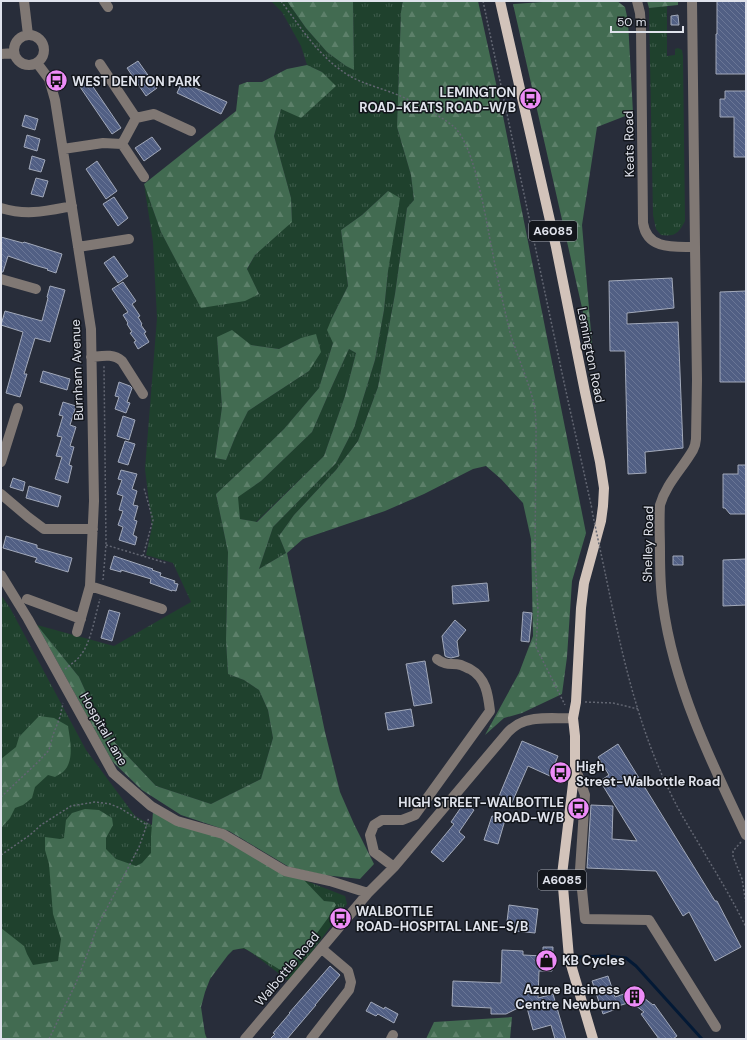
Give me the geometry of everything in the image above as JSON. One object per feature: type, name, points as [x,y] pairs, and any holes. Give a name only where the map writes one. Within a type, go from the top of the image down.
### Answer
[{"type":"main road","name":"Lemington Road","points":[[500,1],[556,247],[604,488],[601,521],[584,583],[581,608],[576,702],[573,718]]},
{"type":"main road","name":"A6085","points":[[573,718],[575,736],[575,767],[562,875],[569,958],[593,1039]]},
{"type":"street","points":[[24,1],[28,35]]},
{"type":"street","name":"Keats Road","points":[[637,1],[640,13],[641,28],[644,229],[651,239],[664,246],[696,247]]},
{"type":"street","name":"Shelley Road","points":[[692,1],[696,247],[696,439],[693,450],[666,490],[660,506],[661,593],[670,642],[682,685],[702,740],[743,838]]},
{"type":"street","points":[[28,35],[38,38],[44,48],[42,59],[37,63],[28,66],[15,58],[14,53],[15,43],[18,39],[28,35]]},
{"type":"street","points":[[1,54],[14,53]]},
{"type":"street","name":"Burnham Avenue","points":[[37,63],[49,79],[55,100],[91,329],[94,501],[93,529],[90,586],[77,632]]},
{"type":"street","points":[[100,64],[136,118]]},
{"type":"street","points":[[122,144],[136,118],[154,114],[191,131]]},
{"type":"street","points":[[63,149],[103,143],[122,144]]},
{"type":"street","points":[[122,144],[144,177]]},
{"type":"street","points":[[1,208],[14,212],[27,212],[48,211],[72,206]]},
{"type":"street","points":[[78,247],[129,239]]},
{"type":"street","points":[[1,279],[36,289]]},
{"type":"street","points":[[91,357],[112,356],[118,358],[122,361],[143,394]]},
{"type":"street","points":[[1,462],[18,408]]},
{"type":"street","points":[[1,494],[44,529],[93,529]]},
{"type":"street","name":"Hospital Lane","points":[[1,575],[28,619],[113,773],[151,806],[177,821],[223,834],[285,871],[330,881],[368,893]]},
{"type":"street","points":[[90,586],[162,609]]},
{"type":"street","points":[[27,600],[81,619]]},
{"type":"street","points":[[394,867],[374,852],[370,835],[374,825],[382,820],[402,820],[415,815],[490,711],[484,683],[476,672],[463,666],[442,663],[437,659]]},
{"type":"street","name":"Walbottle Road","points":[[246,1039],[368,893],[394,867],[508,732],[523,722],[534,719],[573,718]]},
{"type":"street","points":[[575,767],[585,795],[580,870],[585,919],[649,920],[716,1027]]},
{"type":"street","points":[[311,1039],[349,990],[351,982],[348,971],[322,949]]},
{"type":"path","points":[[281,1],[309,39],[336,67],[360,81],[398,95],[422,106],[453,126],[458,131],[466,145],[481,194],[510,331],[534,404],[536,434],[534,558],[538,611],[536,647],[565,706]]},
{"type":"path","points":[[483,1],[626,669],[653,754],[669,792],[684,821],[709,860],[746,927]]},
{"type":"path","points":[[143,556],[153,520],[144,488]]},
{"type":"path","points":[[106,545],[166,563]]},
{"type":"path","points":[[1,797],[49,750],[60,716],[66,687]]},
{"type":"path","points":[[576,702],[613,702],[638,709]]},
{"type":"path","points":[[1,855],[41,825],[71,806],[95,802],[110,804],[120,808],[147,825]]},
{"type":"path","points":[[49,1039],[76,983],[97,927],[136,853],[147,825],[151,806]]},
{"type":"path","points":[[743,838],[733,851],[733,856],[742,879],[746,904]]},
{"type":"green space","points":[[271,1],[287,1],[306,28],[327,52],[354,70],[353,1],[403,1],[401,12],[397,127],[411,175],[414,200],[407,208],[395,294],[378,387],[358,441],[336,470],[294,515],[279,536],[286,553],[259,569],[273,527],[336,463],[354,428],[375,360],[384,310],[388,271],[388,191],[362,215],[341,230],[348,286],[332,318],[333,343],[319,388],[284,429],[216,494],[228,552],[226,640],[228,674],[244,680],[259,690],[268,710],[273,738],[261,779],[211,804],[156,786],[103,730],[79,677],[37,625],[114,646],[191,602],[173,563],[146,555],[152,527],[145,469],[157,318],[153,242],[144,184],[161,232],[201,307],[259,294],[247,270],[255,255],[292,221],[291,198],[274,136],[281,109],[322,72],[307,65],[301,46],[282,12]],"holes":[[[217,337],[251,345],[279,349],[301,338],[309,371],[248,411],[226,460],[215,458],[222,407]]]},
{"type":"green space","points":[[287,1],[353,1],[354,70],[327,52],[306,28]]},
{"type":"green space","points":[[403,1],[478,1],[502,111],[586,533],[572,581],[567,657],[562,694],[522,713],[504,718],[485,735],[519,673],[533,636],[531,539],[523,503],[501,479],[486,466],[473,469],[424,494],[385,511],[303,539],[287,553],[325,732],[340,792],[374,864],[360,879],[324,875],[289,867],[229,831],[181,815],[142,790],[112,761],[37,625],[79,677],[103,730],[156,786],[211,804],[261,779],[273,738],[268,710],[259,690],[244,680],[228,674],[226,640],[228,552],[216,494],[284,429],[319,388],[333,343],[327,330],[348,286],[341,230],[362,215],[388,191],[400,198],[388,271],[384,310],[375,360],[354,428],[336,463],[273,527],[259,569],[286,553],[279,536],[294,515],[336,470],[358,441],[378,387],[395,294],[407,208],[414,200],[411,175],[397,127],[401,12]],"holes":[[[349,349],[356,353],[345,396],[324,456],[257,522],[240,519],[238,497],[261,481],[312,432]]]},
{"type":"green space","points":[[558,1],[617,1],[625,7],[628,21],[633,113],[597,127],[582,225],[593,356],[513,4]]},
{"type":"green space","points":[[647,1],[678,1],[678,5],[649,8]]},
{"type":"green space","points":[[667,6],[667,56],[675,55],[675,49],[678,48],[682,50],[683,56],[685,221],[681,229],[673,235],[661,235],[656,229],[653,215],[649,8]]},
{"type":"green space","points":[[307,65],[322,72],[336,86],[301,118],[281,109],[274,136],[291,198],[292,222],[255,255],[247,269],[259,294],[245,301],[201,308],[161,232],[144,184],[236,111],[239,85],[247,82],[262,82],[287,69]]},
{"type":"green space","points":[[232,330],[251,345],[279,349],[301,338],[316,334],[321,352],[309,371],[248,411],[226,460],[215,458],[222,407],[217,337]]},
{"type":"green space","points":[[349,349],[356,353],[345,396],[324,456],[256,522],[240,519],[237,497],[261,481],[312,432]]},
{"type":"green space","points":[[1,595],[10,608],[86,750],[135,816],[152,825],[345,896],[347,904],[290,982],[248,950],[239,949],[231,952],[210,979],[201,1006],[201,1013],[207,1039],[1,1039]]},
{"type":"green space","points":[[39,716],[54,718],[68,726],[71,750],[69,762],[62,773],[55,777],[48,775],[35,787],[32,798],[23,805],[15,808],[10,818],[1,828],[1,759],[16,747],[19,737]]},
{"type":"green space","points":[[85,809],[99,810],[112,818],[113,825],[106,838],[106,849],[116,859],[136,866],[142,863],[151,853],[153,812],[219,837],[304,880],[324,901],[334,902],[336,905],[287,974],[244,948],[233,950],[228,955],[210,979],[201,1007],[207,1039],[1,1039],[1,928],[24,946],[33,965],[58,961],[61,939],[53,914],[49,864],[45,850],[45,837],[60,839],[64,838],[66,820],[72,813]]},
{"type":"green space","points":[[512,1017],[510,1039],[426,1039],[434,1022]]},
{"type":"building","points":[[717,1],[746,1],[746,74],[716,74]]},
{"type":"building","points":[[678,15],[679,25],[671,25],[671,16]]},
{"type":"building","points":[[138,61],[157,88],[146,96],[127,68]]},
{"type":"building","points":[[85,75],[121,128],[112,134],[76,81]]},
{"type":"building","points":[[182,82],[227,102],[221,114],[177,93]]},
{"type":"building","points":[[725,91],[746,91],[746,157],[734,157],[734,117],[720,117],[720,99],[725,99]]},
{"type":"building","points":[[25,115],[38,119],[35,130],[22,126]]},
{"type":"building","points":[[27,135],[40,139],[37,151],[24,147]]},
{"type":"building","points":[[152,137],[161,149],[144,161],[135,148]]},
{"type":"building","points":[[32,156],[45,160],[41,172],[29,169]]},
{"type":"building","points":[[97,161],[117,191],[106,199],[86,169]]},
{"type":"building","points":[[36,178],[48,181],[43,197],[31,194]]},
{"type":"building","points":[[114,197],[128,218],[118,226],[103,204]]},
{"type":"building","points":[[1,237],[24,242],[62,254],[56,273],[8,256],[3,272],[1,272]]},
{"type":"building","points":[[114,256],[128,276],[118,283],[104,263]]},
{"type":"building","points":[[672,278],[674,308],[627,313],[627,324],[678,322],[683,448],[645,452],[646,473],[628,474],[625,351],[610,351],[609,281]]},
{"type":"building","points":[[123,282],[136,301],[132,304],[140,316],[138,317],[146,332],[144,333],[149,342],[138,349],[134,342],[136,341],[130,333],[132,332],[123,315],[128,312],[112,289]]},
{"type":"building","points":[[50,286],[65,290],[50,342],[35,338],[24,374],[27,374],[20,397],[6,393],[23,332],[1,325],[5,311],[42,321]]},
{"type":"building","points":[[746,291],[746,382],[720,382],[720,292]]},
{"type":"building","points":[[43,371],[70,379],[67,390],[40,382]]},
{"type":"building","points":[[119,382],[132,388],[127,402],[130,403],[126,413],[115,409],[119,397],[115,396]]},
{"type":"building","points":[[63,402],[76,406],[70,425],[76,427],[70,446],[74,447],[69,465],[72,466],[68,483],[55,479],[62,457],[56,456],[62,437],[57,436],[63,416],[59,415]]},
{"type":"building","points":[[123,416],[135,420],[129,440],[117,436]]},
{"type":"building","points":[[125,441],[135,444],[128,465],[118,462]]},
{"type":"building","points":[[738,465],[746,465],[746,514],[730,514],[725,508],[723,508],[723,474],[738,474]]},
{"type":"building","points":[[121,470],[137,474],[132,489],[137,491],[133,505],[138,506],[134,520],[137,521],[133,535],[137,537],[135,545],[119,540],[123,527],[118,525],[123,511],[119,510],[123,496],[117,494],[122,480],[118,479]]},
{"type":"building","points":[[13,478],[25,482],[23,491],[10,487]]},
{"type":"building","points":[[29,486],[61,496],[58,507],[26,498]]},
{"type":"building","points":[[6,536],[37,545],[37,548],[72,558],[68,572],[35,562],[37,558],[3,548]]},
{"type":"building","points":[[114,556],[161,573],[160,576],[175,581],[174,583],[178,584],[176,591],[150,583],[151,579],[121,570],[121,572],[110,569]]},
{"type":"building","points":[[673,556],[683,556],[683,565],[673,565]]},
{"type":"building","points":[[746,559],[746,605],[723,606],[723,560]]},
{"type":"building","points":[[487,583],[489,601],[453,604],[452,586]]},
{"type":"building","points":[[109,610],[120,613],[112,641],[101,638]]},
{"type":"building","points":[[523,612],[532,613],[529,642],[521,641]]},
{"type":"building","points":[[455,620],[466,630],[457,641],[459,656],[451,658],[445,656],[442,636]]},
{"type":"building","points":[[425,661],[432,703],[414,706],[406,664]]},
{"type":"building","points":[[411,709],[414,726],[388,730],[385,713]]},
{"type":"building","points":[[522,741],[558,756],[550,776],[528,766],[510,807],[497,801]]},
{"type":"building","points":[[618,744],[715,901],[717,901],[741,947],[715,961],[689,912],[683,916],[656,871],[587,868],[591,805],[613,806],[612,839],[637,841],[600,781],[609,775],[598,757]]},
{"type":"building","points":[[464,803],[474,810],[459,832],[465,837],[443,862],[431,852],[454,824],[451,822]]},
{"type":"building","points":[[492,816],[505,820],[498,844],[484,840]]},
{"type":"building","points":[[509,905],[538,909],[535,933],[506,930]]},
{"type":"building","points":[[543,947],[553,947],[552,971],[539,971],[538,998],[553,994],[566,1039],[555,1039],[551,1025],[533,1030],[526,1004],[506,1014],[491,1014],[491,1008],[452,1006],[453,981],[501,983],[502,950],[523,951],[523,955],[543,956]]},
{"type":"building","points":[[330,966],[340,975],[316,1005],[287,1039],[270,1039],[289,1013]]},
{"type":"building","points":[[608,976],[615,997],[624,994],[630,987],[653,1005],[654,1004],[677,1036],[673,1039],[659,1039],[641,1014],[644,1012],[631,1002],[615,1007],[616,1009],[603,1014],[592,981]]},
{"type":"building","points":[[371,1002],[398,1014],[394,1023],[378,1014],[376,1016],[366,1011]]},
{"type":"waterway","points":[[579,957],[607,956],[626,958],[636,966],[702,1039]]},
{"type":"place","name":"WEST DENTON PARK","points":[[56,81]]},
{"type":"place","name":"LEMINGTON ROAD-KEATS ROAD-W/B","points":[[531,99]]},
{"type":"place","name":"High Street-Walbottle Road","points":[[560,773]]},
{"type":"place","name":"HIGH STREET-WALBOTTLE ROAD-W/B","points":[[579,809]]},
{"type":"place","name":"WALBOTTLE ROAD-HOSPITAL LANE-S/B","points":[[340,918]]},
{"type":"place","name":"KB Cycles","points":[[546,960]]},
{"type":"place","name":"Azure Business Centre Newburn","points":[[635,996]]}]
